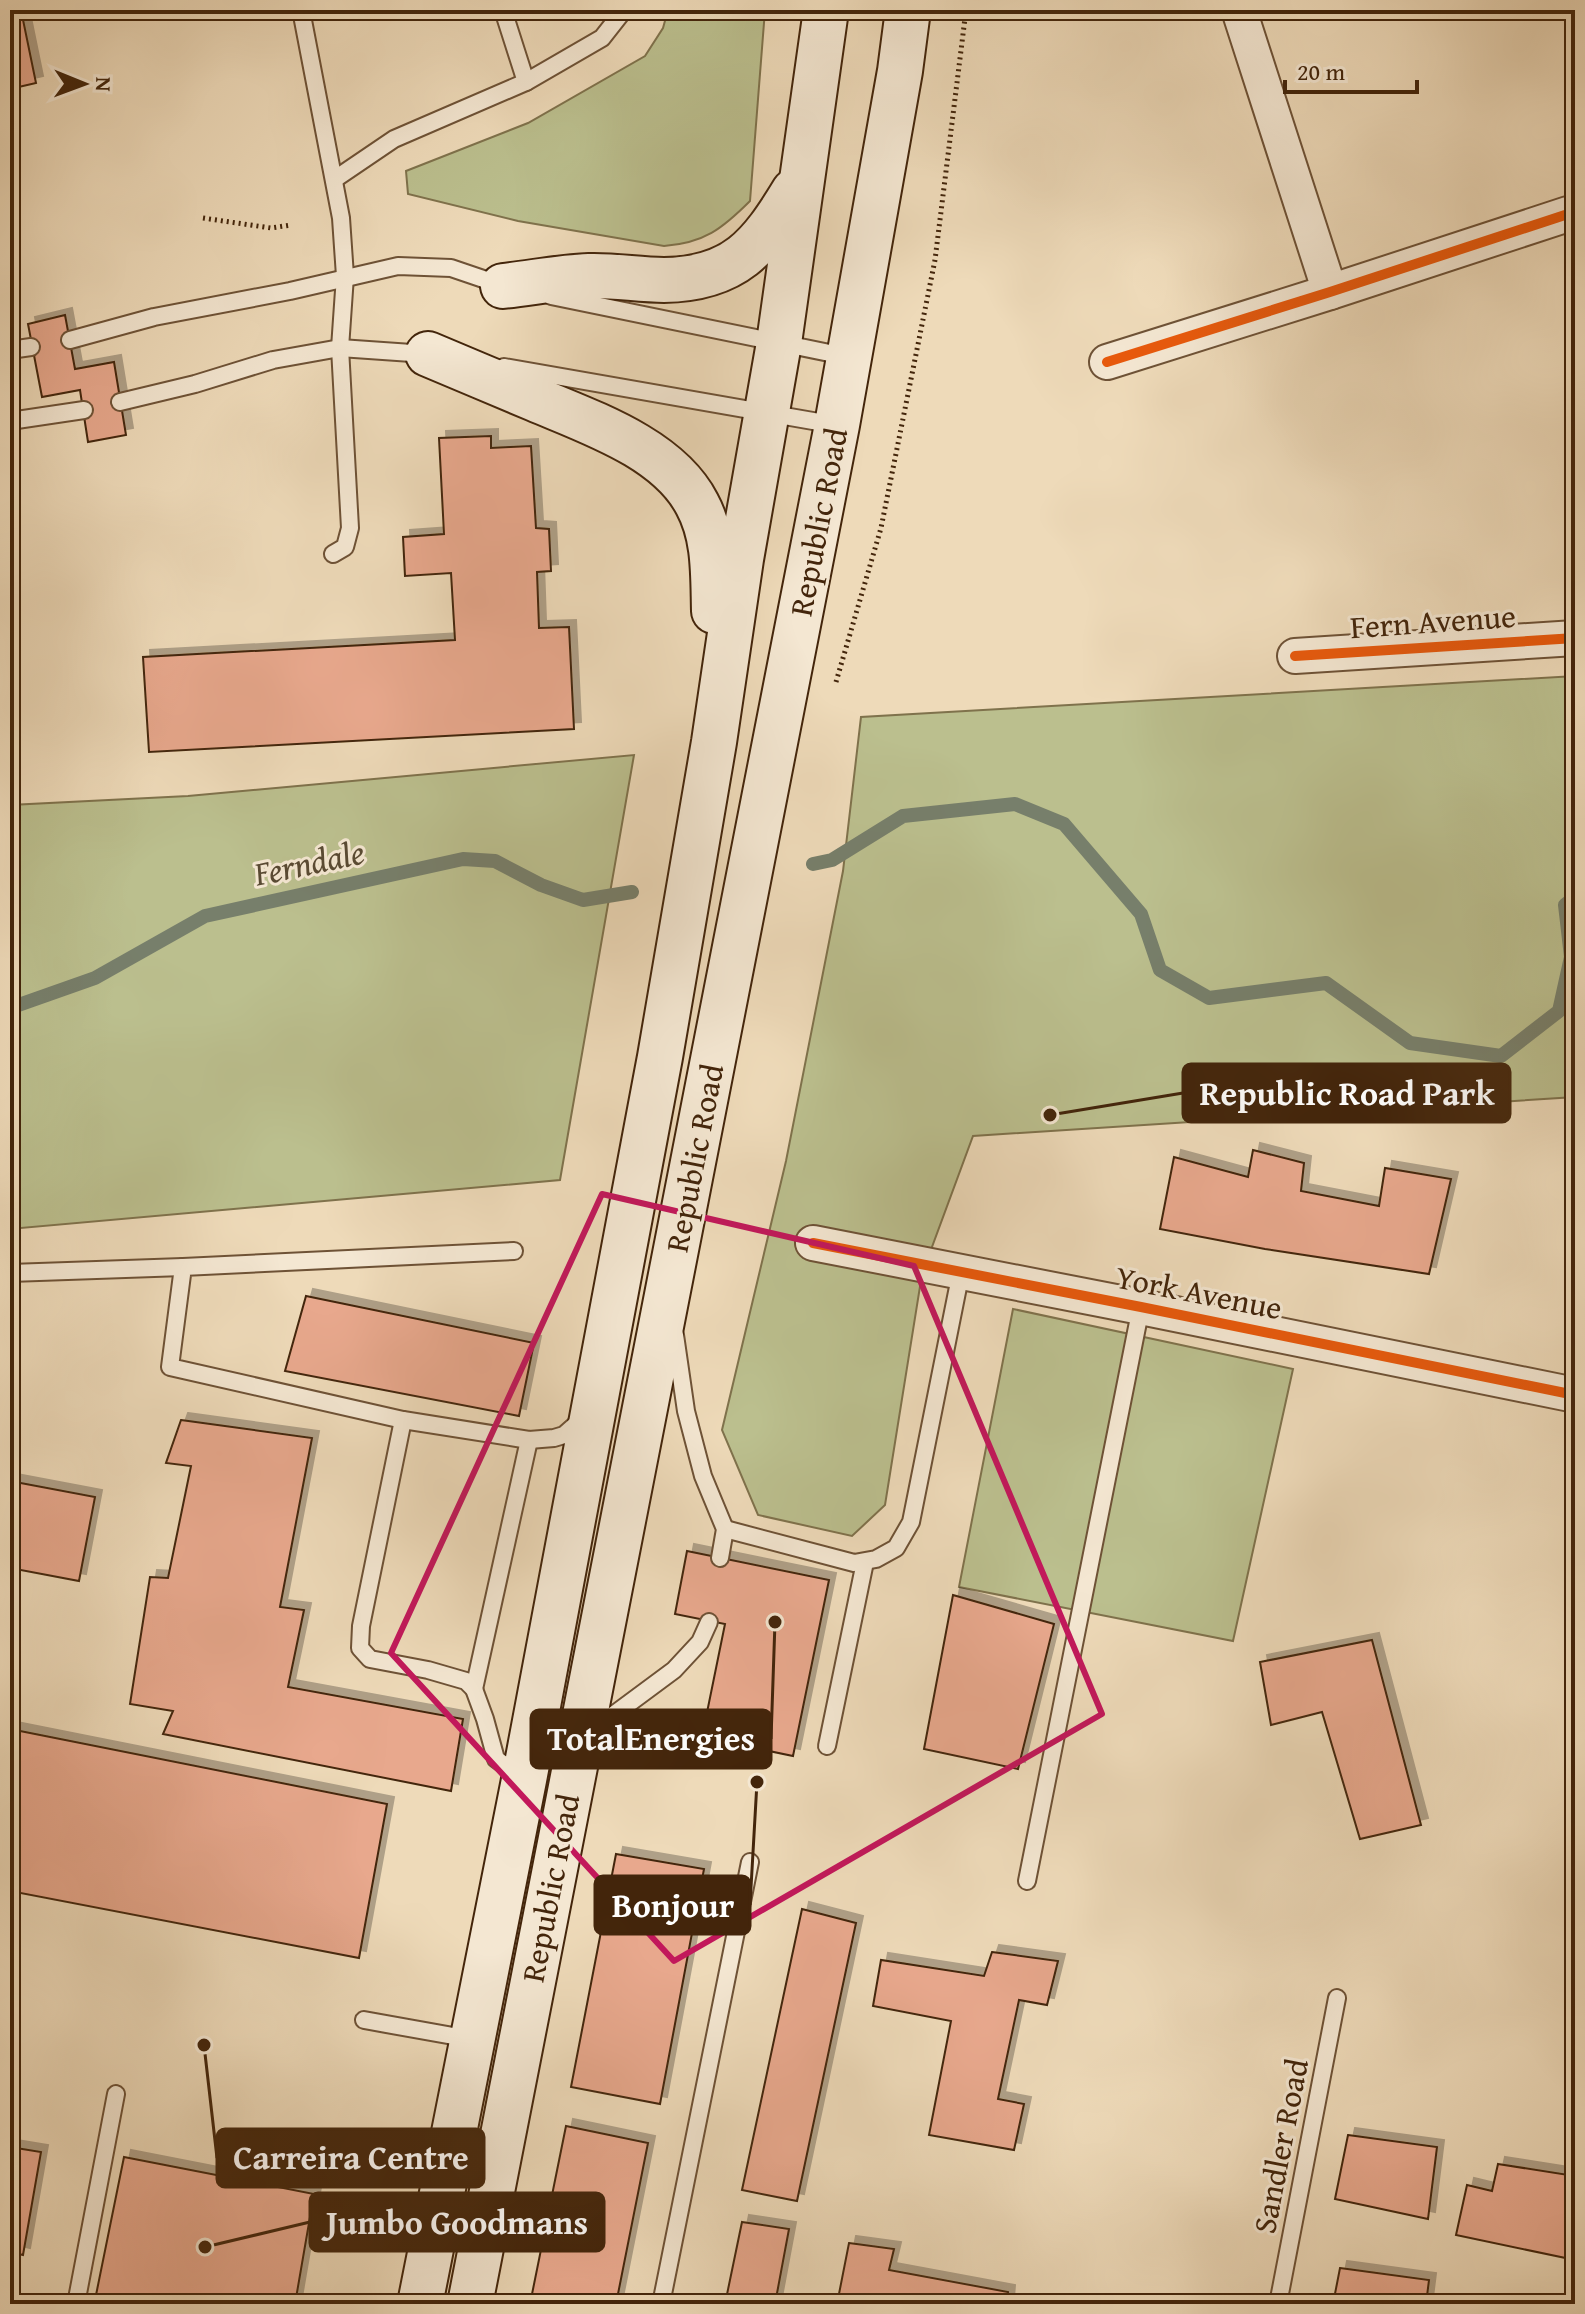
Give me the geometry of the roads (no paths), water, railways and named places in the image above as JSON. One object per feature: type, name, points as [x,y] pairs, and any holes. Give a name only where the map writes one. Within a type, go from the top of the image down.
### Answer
[{"type":"main road","name":"Republic Road","points":[[420,2304],[524,1780],[660,1057],[779,343],[826,10]]},
{"type":"main road","name":"Republic Road","points":[[470,2304],[850,357],[908,10]]},
{"type":"main road","points":[[503,286],[590,276],[664,280],[696,278],[730,265],[750,252],[770,230],[801,180]]},
{"type":"main road","points":[[428,354],[629,441],[661,463],[697,503],[710,538],[713,567],[714,742]]},
{"type":"street","points":[[1239,10],[1330,292]]},
{"type":"street","points":[[1107,362],[1568,214]]},
{"type":"street","name":"Fern Avenue","points":[[1295,656],[1575,638]]},
{"type":"street","name":"York Avenue","points":[[813,1243],[1575,1395]]},
{"type":"lane","points":[[301,10],[335,179],[345,276],[340,348],[350,528],[345,547],[333,554]]},
{"type":"lane","points":[[503,10],[526,82]]},
{"type":"lane","points":[[335,179],[394,139],[526,82],[602,38],[624,10]]},
{"type":"lane","points":[[70,340],[154,317],[398,266],[451,268],[503,286],[850,357]]},
{"type":"lane","points":[[10,350],[31,347]]},
{"type":"lane","points":[[120,402],[195,384],[273,360],[340,348],[428,354],[837,425]]},
{"type":"lane","points":[[10,421],[84,410]]},
{"type":"lane","points":[[10,1273],[514,1251]]},
{"type":"lane","points":[[183,1267],[170,1367],[403,1420],[529,1440],[564,1435],[594,1408]]},
{"type":"lane","points":[[725,1529],[854,1563],[876,1559],[896,1548],[911,1522],[961,1272]]},
{"type":"lane","points":[[670,1283],[686,1411],[703,1476],[725,1529],[720,1558]]},
{"type":"lane","points":[[1027,1881],[1141,1307]]},
{"type":"lane","points":[[403,1420],[361,1626],[360,1648],[370,1659],[466,1681],[474,1689],[496,1759],[524,1780]]},
{"type":"lane","points":[[474,1689],[529,1440]]},
{"type":"lane","points":[[827,1746],[865,1562]]},
{"type":"lane","points":[[579,1741],[674,1670],[700,1642],[709,1622]]},
{"type":"lane","points":[[661,2304],[750,1862]]},
{"type":"lane","name":"Sandler Road","points":[[1278,2304],[1337,1998]]},
{"type":"lane","points":[[364,2020],[472,2039]]},
{"type":"lane","points":[[76,2304],[116,2094]]},
{"type":"waterway","name":"Ferndale","points":[[813,864],[832,860],[903,816],[1015,804],[1064,824],[1141,914],[1160,970],[1209,998],[1326,983],[1410,1043],[1501,1056],[1559,1011],[1571,957],[1565,905],[1575,897]]},
{"type":"waterway","name":"Ferndale","points":[[10,1008],[95,978],[205,916],[463,859],[495,861],[541,885],[583,900],[632,892]]},
{"type":"place","name":"Republic Road Park","points":[[1050,1115]]},
{"type":"place","name":"TotalEnergies","points":[[775,1622]]},
{"type":"place","name":"Bonjour","points":[[757,1782]]},
{"type":"place","name":"Carreira Centre","points":[[204,2045]]},
{"type":"place","name":"Jumbo Goodmans","points":[[205,2247]]}]
